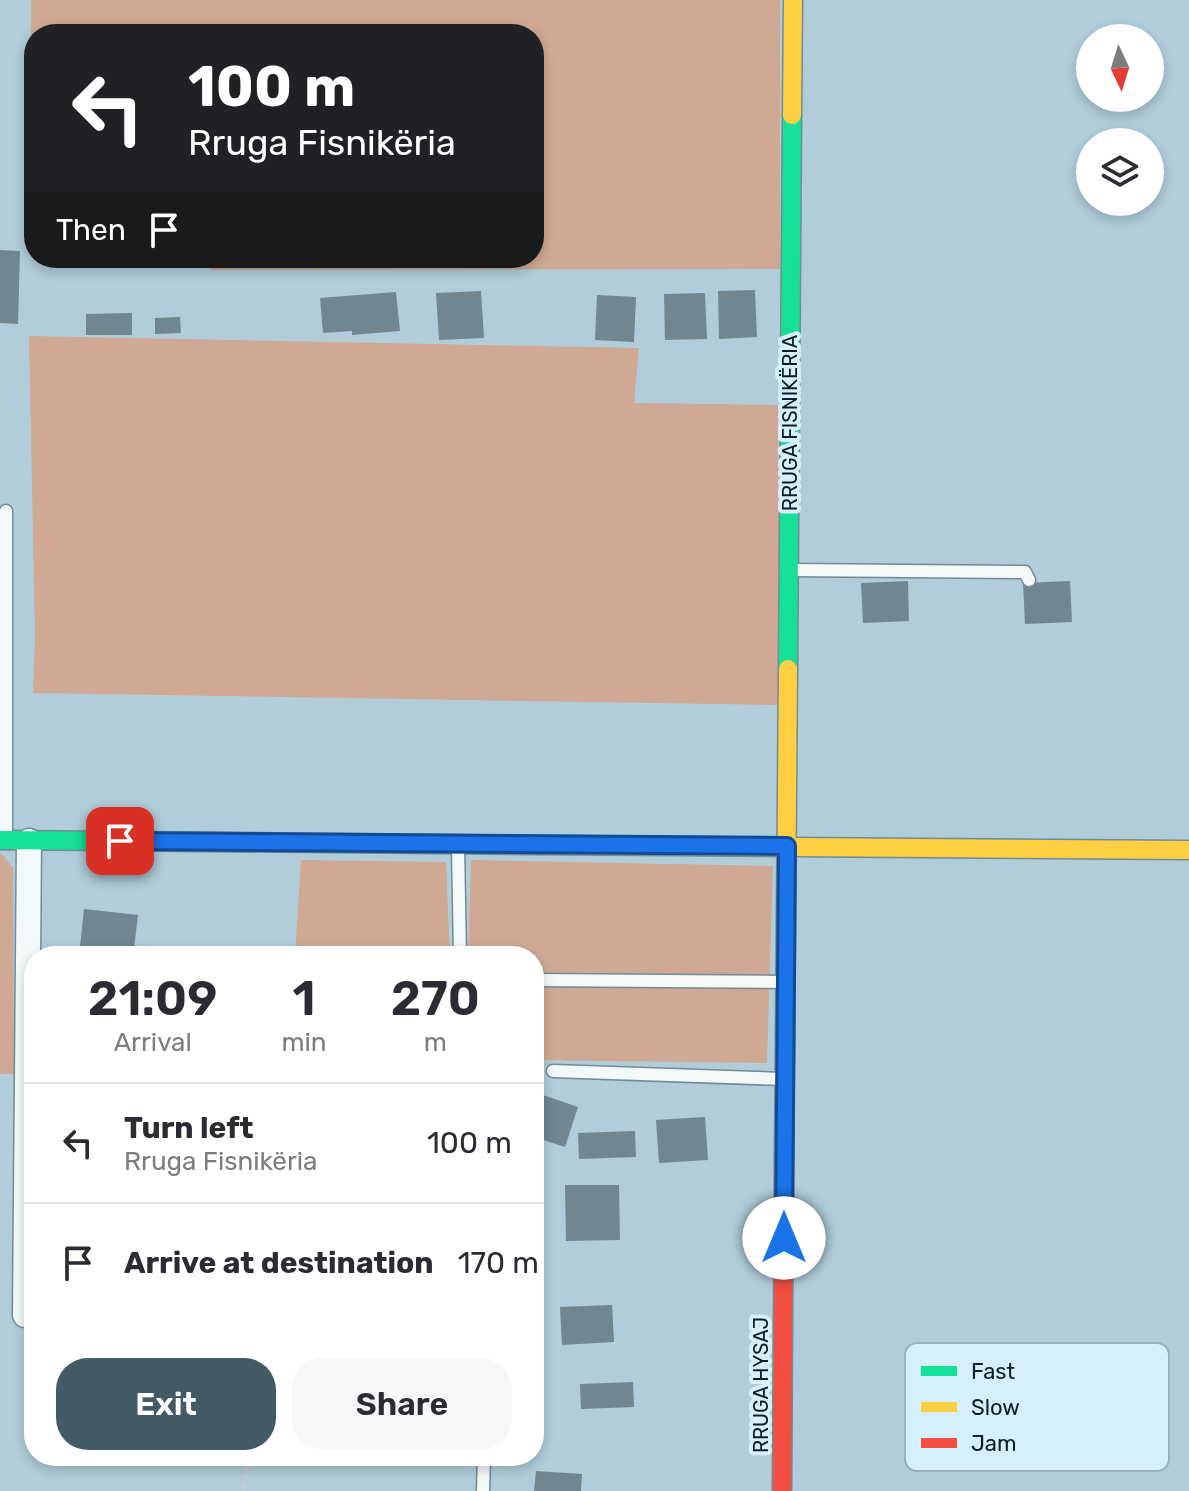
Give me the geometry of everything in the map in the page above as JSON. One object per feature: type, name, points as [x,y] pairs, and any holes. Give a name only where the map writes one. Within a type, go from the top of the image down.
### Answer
[{"type":"street","name":"RRUGA FISNIKËRIA","points":[[787,846],[793,0]]},
{"type":"street","points":[[24,1278],[12,840],[1189,850]]},
{"type":"street","name":"RRUGA HYSAJ","points":[[782,1491],[787,846]]},
{"type":"lane","points":[[6,511],[3,560],[12,840]]},
{"type":"lane","points":[[789,570],[1025,572],[1029,580]]},
{"type":"lane","points":[[458,844],[460,946]]},
{"type":"lane","points":[[544,980],[786,982]]},
{"type":"lane","points":[[553,1071],[785,1079]]},
{"type":"lane","points":[[483,1491],[484,1466]]},
{"type":"path","points":[[244,1491],[247,1466]]},
{"type":"shaded area","points":[[31,0],[780,0],[780,269],[211,270],[544,268],[544,24],[31,24]]},
{"type":"shaded area","points":[[29,336],[639,348],[634,403],[778,405],[780,705],[33,693],[35,634]]},
{"type":"shaded area","points":[[0,854],[13,868],[14,1074],[0,1074]]},
{"type":"shaded area","points":[[301,860],[446,862],[450,946],[296,946]]},
{"type":"shaded area","points":[[471,860],[773,866],[767,1063],[544,1060],[544,946],[468,946]]},
{"type":"building","points":[[0,250],[20,251],[18,324],[0,323]]},
{"type":"building","points":[[755,290],[757,337],[719,339],[718,291]]},
{"type":"building","points":[[481,291],[484,338],[439,340],[436,293]]},
{"type":"building","points":[[396,292],[400,331],[352,335],[352,331],[323,333],[320,298]]},
{"type":"building","points":[[705,293],[707,339],[665,340],[664,294]]},
{"type":"building","points":[[597,295],[636,297],[634,342],[595,340]]},
{"type":"building","points":[[132,313],[132,335],[86,335],[86,314]]},
{"type":"building","points":[[180,317],[181,333],[155,334],[155,318]]},
{"type":"building","points":[[908,581],[909,621],[863,623],[861,583]]},
{"type":"building","points":[[1070,581],[1072,622],[1025,624],[1023,583]]},
{"type":"building","points":[[84,909],[138,915],[134,946],[80,946]]},
{"type":"building","points":[[544,1095],[578,1107],[565,1147],[544,1140]]},
{"type":"building","points":[[705,1117],[708,1160],[659,1163],[656,1120]]},
{"type":"building","points":[[635,1131],[636,1157],[579,1159],[578,1133]]},
{"type":"building","points":[[565,1185],[619,1185],[620,1240],[566,1241]]},
{"type":"building","points":[[612,1305],[614,1342],[562,1345],[560,1307]]},
{"type":"building","points":[[633,1382],[634,1407],[581,1409],[580,1384]]},
{"type":"building","points":[[536,1471],[582,1474],[581,1491],[534,1491]]},
{"type":"traffic: fast","points":[[788,669],[792,115]]},
{"type":"traffic: fast","points":[[0,840],[539,845]]},
{"type":"traffic: slow","points":[[792,115],[793,0]]},
{"type":"traffic: slow","points":[[784,1162],[788,669]]},
{"type":"traffic: slow","points":[[539,845],[1189,850]]},
{"type":"traffic: jam","points":[[782,1491],[784,1162]]},
{"type":"route","points":[[120,841],[787,846],[784,1238]]}]
